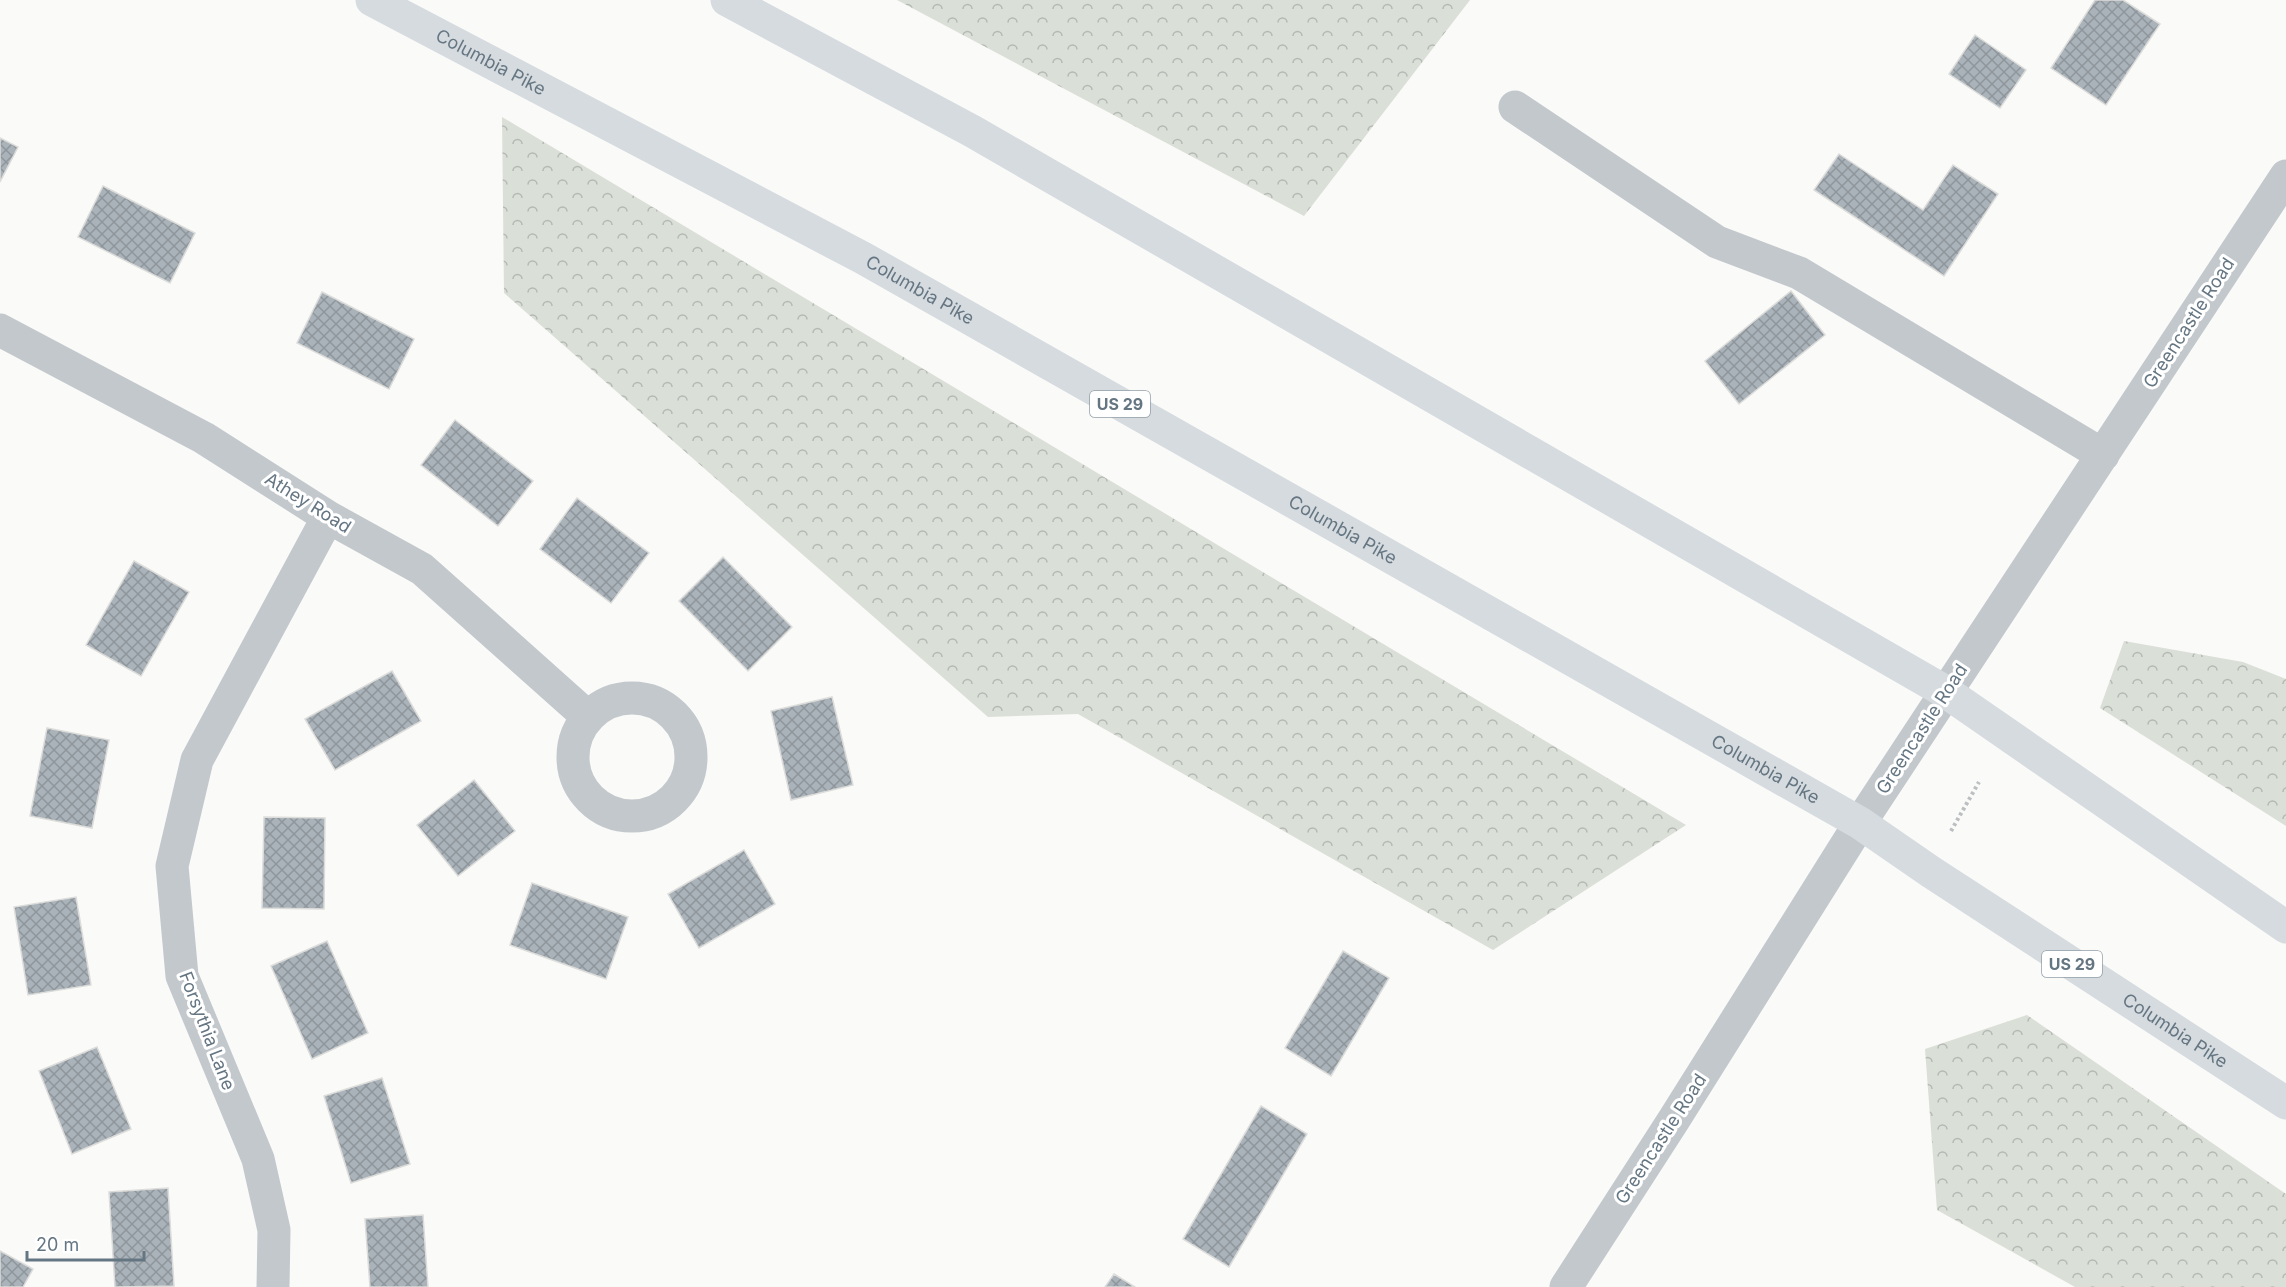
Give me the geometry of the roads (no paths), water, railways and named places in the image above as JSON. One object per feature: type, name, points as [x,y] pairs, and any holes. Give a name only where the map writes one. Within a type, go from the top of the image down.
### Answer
[{"type":"highway","name":"Columbia Pike","points":[[372,0],[863,258],[1860,823],[1931,872],[2286,1103]]},
{"type":"highway","points":[[727,0],[972,131],[1946,692],[2286,927]]},
{"type":"street","points":[[1515,107],[1717,242],[1799,273],[2103,455]]},
{"type":"street","name":"Greencastle Road","points":[[1566,1287],[1860,823],[2286,176]]},
{"type":"street","name":"Athey Road","points":[[3,339],[204,438],[328,517],[422,569],[588,717]]},
{"type":"street","name":"Forsythia Lane","points":[[273,1287],[274,1230],[258,1160],[182,976],[172,866],[197,760],[328,517]]}]
